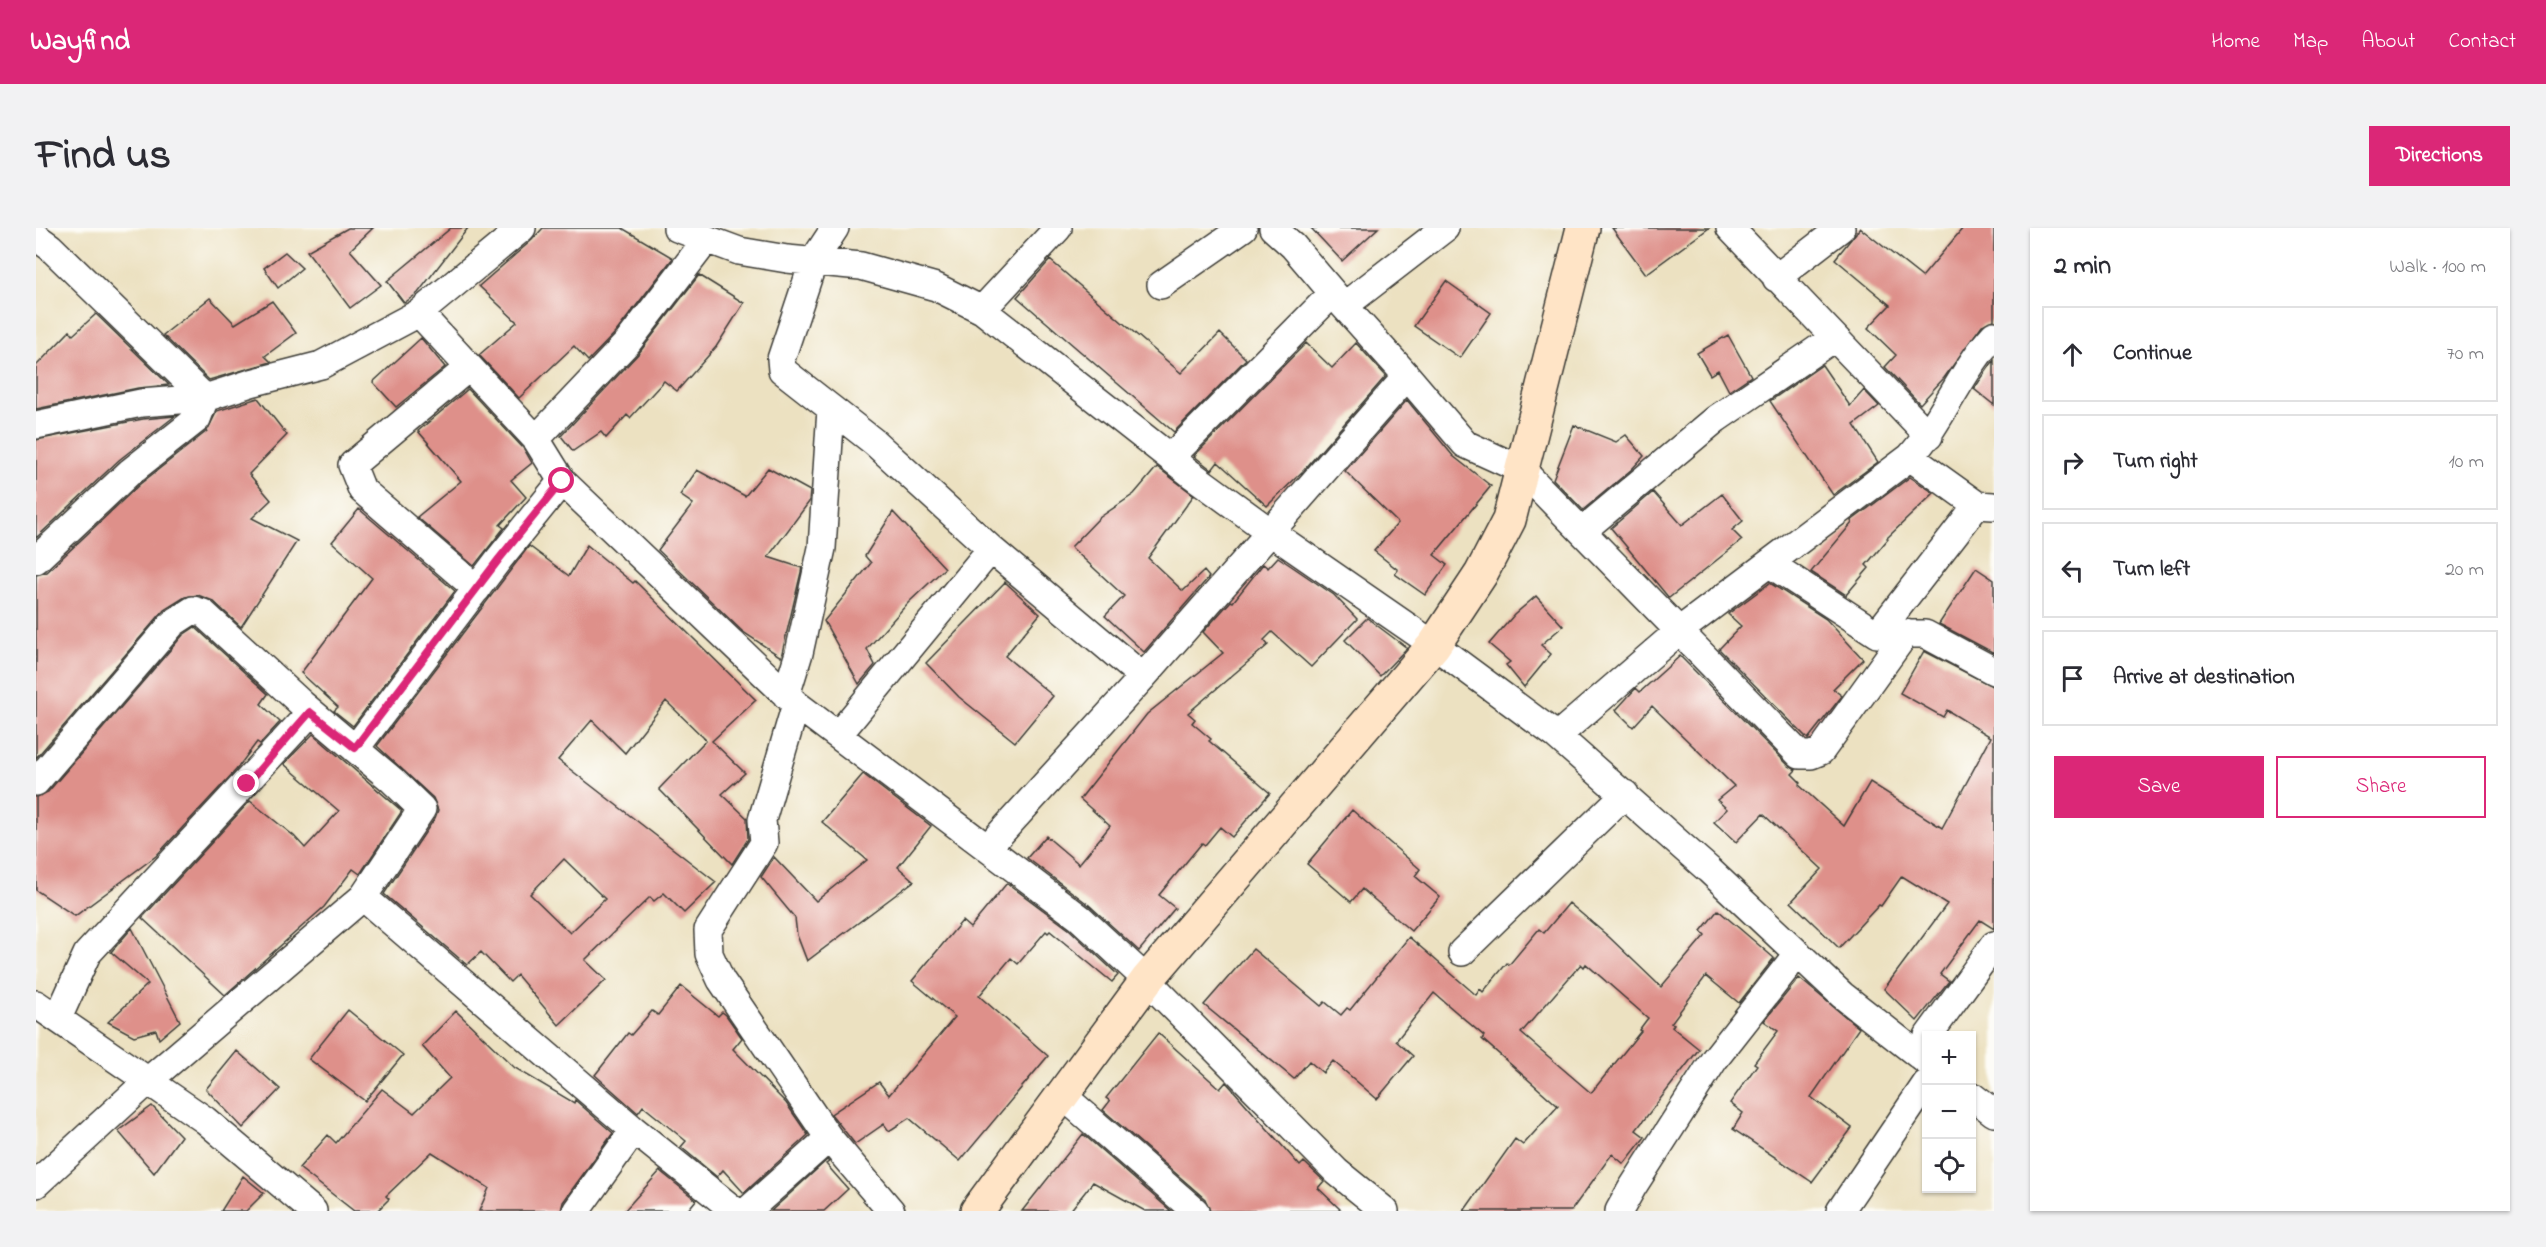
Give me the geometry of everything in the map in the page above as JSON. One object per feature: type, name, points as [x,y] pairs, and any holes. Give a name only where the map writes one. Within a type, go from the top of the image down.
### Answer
[{"type":"street","points":[[36,425],[141,403],[205,398],[251,383],[321,365],[419,313],[522,228]]},
{"type":"street","points":[[677,228],[739,250],[787,259],[861,266],[936,287],[982,310],[1269,531],[1434,645],[1557,736],[1625,794],[1842,995],[1922,1045]]},
{"type":"street","points":[[835,228],[814,260],[780,366],[785,374],[874,442],[991,549],[1143,677]]},
{"type":"street","points":[[982,310],[1058,228]]},
{"type":"street","points":[[1161,285],[1243,228]]},
{"type":"street","points":[[1274,228],[1293,246],[1465,444],[1522,470],[1800,755],[1811,755],[1821,751],[1906,633]]},
{"type":"street","points":[[1171,457],[1338,300],[1445,228]]},
{"type":"street","points":[[977,1211],[1147,980],[1434,645],[1481,574],[1509,520],[1583,228]]},
{"type":"street","points":[[1730,228],[1929,436]]},
{"type":"street","points":[[1776,278],[1842,228]]},
{"type":"street","points":[[36,237],[51,248],[205,398]]},
{"type":"street","points":[[536,439],[628,342],[707,239]]},
{"type":"street","points":[[419,313],[536,439],[562,481],[791,699],[1080,918],[1147,980],[1336,1172],[1385,1211]]},
{"type":"street","points":[[1557,736],[1679,631],[1910,458],[1929,436],[1976,355],[1994,335]]},
{"type":"street","points":[[1582,531],[1716,419],[1834,338]]},
{"type":"street","points":[[468,368],[352,465],[362,490],[477,590]]},
{"type":"street","points":[[988,847],[1143,677],[1407,376]]},
{"type":"street","points":[[36,560],[130,472],[197,419],[205,398]]},
{"type":"street","points":[[831,408],[822,548],[791,699],[762,820],[764,843],[708,930],[709,954],[721,980],[829,1138],[891,1211]]},
{"type":"street","points":[[1877,634],[1985,506],[1910,458]]},
{"type":"street","points":[[355,748],[562,481]]},
{"type":"street","points":[[838,735],[991,549]]},
{"type":"street","points":[[1770,564],[1877,634],[1925,634],[1994,672]]},
{"type":"street","points":[[36,782],[173,623],[193,610],[203,613],[310,712],[355,748],[422,809],[363,897],[149,1080],[36,1184]]},
{"type":"street","points":[[58,1018],[87,954],[247,784],[310,712]]},
{"type":"street","points":[[1461,952],[1625,794]]},
{"type":"street","points":[[363,897],[634,1130],[735,1211]]},
{"type":"street","points":[[1934,1031],[1994,945]]},
{"type":"street","points":[[1619,1211],[1714,1059],[1798,953]]},
{"type":"street","points":[[36,1004],[205,1120],[313,1211]]},
{"type":"street","points":[[1840,1211],[1925,1085]]},
{"type":"street","points":[[1061,1094],[1195,1211]]},
{"type":"street","points":[[1976,1100],[1994,1113]]},
{"type":"street","points":[[576,1211],[634,1130]]},
{"type":"street","points":[[747,1211],[829,1138]]},
{"type":"building","points":[[348,228],[373,228],[350,250],[381,285],[350,308],[307,251]]},
{"type":"building","points":[[451,228],[468,228],[418,293],[404,303],[387,281]]},
{"type":"building","points":[[543,228],[622,228],[673,258],[616,332],[588,361],[574,346],[519,398],[479,355],[517,322],[479,286]]},
{"type":"building","points":[[1311,228],[1378,228],[1342,261]]},
{"type":"building","points":[[1612,228],[1709,228],[1646,274]]},
{"type":"building","points":[[1860,228],[1922,277],[1963,228],[1994,228],[1994,320],[1982,325],[1944,378],[1920,404],[1885,367],[1896,355],[1868,328],[1890,305],[1835,259]]},
{"type":"building","points":[[285,252],[302,268],[278,288],[264,268]]},
{"type":"building","points":[[1050,260],[1181,373],[1220,333],[1246,359],[1174,432],[1017,297]]},
{"type":"building","points":[[699,275],[744,303],[716,347],[677,391],[664,381],[630,418],[627,415],[606,438],[601,432],[573,451],[561,436],[639,353]]},
{"type":"building","points":[[1446,281],[1491,313],[1460,358],[1414,326]]},
{"type":"building","points":[[210,298],[235,324],[272,301],[296,333],[265,356],[271,362],[209,380],[163,335]]},
{"type":"building","points":[[96,314],[169,385],[138,388],[36,409],[36,366],[70,331],[73,335]]},
{"type":"building","points":[[1728,335],[1751,376],[1729,391],[1718,370],[1710,375],[1697,353]]},
{"type":"building","points":[[421,338],[445,367],[396,407],[373,382]]},
{"type":"building","points":[[1306,343],[1332,368],[1356,343],[1386,376],[1304,470],[1267,506],[1218,462],[1212,470],[1194,456]]},
{"type":"building","points":[[1994,360],[1994,405],[1974,389]]},
{"type":"building","points":[[1822,365],[1850,406],[1864,390],[1879,406],[1854,425],[1878,462],[1833,495],[1770,401]]},
{"type":"building","points":[[468,389],[524,449],[532,463],[511,480],[526,497],[500,525],[504,528],[474,566],[417,517],[461,481],[418,431]]},
{"type":"building","points":[[258,398],[287,435],[249,474],[271,500],[252,518],[297,541],[241,627],[213,601],[198,595],[185,597],[164,610],[36,758],[36,575],[47,572],[140,484],[207,431],[217,411]]},
{"type":"building","points":[[1407,400],[1453,456],[1491,486],[1434,555],[1447,565],[1425,595],[1395,574],[1398,570],[1374,551],[1398,523],[1345,471]]},
{"type":"building","points":[[175,416],[119,460],[36,538],[36,440],[143,419]]},
{"type":"building","points":[[1574,425],[1616,442],[1626,435],[1644,456],[1583,510],[1553,479]]},
{"type":"building","points":[[1157,467],[1194,495],[1148,558],[1183,591],[1204,571],[1209,577],[1144,652],[1105,616],[1124,596],[1071,547],[1099,518],[1134,494]]},
{"type":"building","points":[[768,468],[810,491],[809,502],[768,557],[802,568],[781,657],[743,632],[658,550],[693,504],[680,495],[697,470],[745,496]]},
{"type":"building","points":[[1910,477],[1934,493],[1887,538],[1866,565],[1869,568],[1846,595],[1811,572],[1852,523],[1851,521]]},
{"type":"building","points":[[1653,492],[1682,525],[1722,494],[1743,521],[1732,530],[1742,540],[1669,598],[1611,528]]},
{"type":"building","points":[[359,509],[455,591],[353,726],[334,711],[338,707],[301,673],[372,578],[332,542]]},
{"type":"building","points":[[893,512],[945,568],[908,603],[867,649],[875,665],[859,684],[824,621],[871,563],[865,556]]},
{"type":"building","points":[[587,545],[633,583],[635,581],[756,700],[712,741],[745,773],[722,794],[747,818],[748,839],[732,864],[659,789],[706,740],[666,701],[625,753],[592,720],[558,760],[716,882],[684,913],[664,893],[654,901],[650,897],[585,960],[606,980],[559,1025],[517,975],[510,982],[481,952],[467,965],[384,894],[435,818],[438,810],[433,798],[377,746],[529,546],[569,576]],"holes":[[[564,859],[605,899],[570,933],[530,894]]]},
{"type":"building","points":[[1278,557],[1334,595],[1357,619],[1311,667],[1272,632],[1264,640],[1268,645],[1188,713],[1195,719],[1192,723],[1211,739],[1209,741],[1270,793],[1232,837],[1220,827],[1205,845],[1202,843],[1159,895],[1175,908],[1139,951],[1089,905],[1027,858],[1046,836],[1079,864],[1110,826],[1080,799],[1147,714],[1223,653],[1203,632],[1231,601],[1233,602],[1263,564],[1268,568]]},
{"type":"building","points":[[1976,568],[1994,580],[1994,653],[1939,624]]},
{"type":"building","points":[[1005,582],[1040,614],[1005,656],[1053,696],[1015,742],[959,697],[926,663]]},
{"type":"building","points":[[1770,583],[1826,619],[1863,659],[1833,689],[1842,696],[1808,739],[1719,649],[1741,626],[1728,614]]},
{"type":"building","points":[[1536,596],[1563,626],[1541,645],[1551,654],[1524,687],[1506,665],[1510,662],[1489,644],[1514,615]]},
{"type":"building","points":[[1367,618],[1407,648],[1380,676],[1345,640]]},
{"type":"building","points":[[195,627],[268,694],[261,704],[280,722],[260,744],[257,742],[236,770],[156,856],[75,916],[36,890],[36,797],[48,792],[183,635]]},
{"type":"building","points":[[1924,651],[1994,687],[1994,929],[1980,920],[1940,974],[1949,981],[1917,1021],[1884,989],[1947,904],[1902,876],[1881,906],[1879,905],[1839,948],[1791,902],[1822,869],[1763,814],[1736,842],[1714,822],[1727,809],[1717,800],[1734,786],[1652,706],[1633,727],[1616,710],[1636,688],[1640,692],[1680,656],[1789,766],[1796,770],[1792,774],[1801,783],[1799,785],[1844,826],[1870,782],[1942,828],[1991,737],[1947,710],[1943,717],[1900,693]]},
{"type":"building","points":[[313,734],[402,811],[360,874],[353,869],[324,907],[225,995],[142,918],[250,801],[294,836],[305,848],[339,811],[284,764]]},
{"type":"building","points":[[863,774],[931,826],[898,867],[914,881],[807,961],[797,935],[795,918],[761,877],[774,857],[816,901],[867,860],[822,822]]},
{"type":"building","points":[[1352,810],[1420,869],[1415,876],[1440,897],[1411,931],[1362,889],[1351,902],[1307,864]]},
{"type":"building","points":[[1007,883],[1070,930],[1118,975],[1112,982],[1050,931],[1048,933],[1046,931],[1018,964],[1011,958],[979,996],[1048,1056],[960,1161],[909,1118],[889,1131],[884,1124],[855,1144],[831,1114],[879,1082],[889,1095],[955,1017],[912,981],[962,921],[970,928]]},
{"type":"building","points":[[1569,903],[1609,937],[1661,987],[1705,935],[1701,931],[1718,910],[1774,958],[1739,1003],[1706,976],[1671,1023],[1674,1024],[1672,1027],[1699,1049],[1636,1130],[1645,1137],[1624,1164],[1612,1154],[1571,1211],[1464,1211],[1515,1139],[1523,1145],[1558,1106],[1482,1039],[1484,1036],[1434,993],[1396,1041],[1413,1056],[1377,1099],[1333,1061],[1323,1073],[1309,1061],[1294,1079],[1204,1005],[1253,949],[1321,1006],[1325,1002],[1341,1015],[1347,1008],[1350,1010],[1409,937],[1476,995],[1480,989],[1483,992],[1507,963],[1509,965],[1539,929],[1544,933]],"holes":[[[1581,964],[1584,967],[1586,964],[1648,1018],[1639,1030],[1641,1031],[1591,1093],[1521,1033]]]},
{"type":"building","points":[[132,928],[180,1021],[159,1039],[156,1030],[134,1036],[108,1022],[148,984],[111,952]]},
{"type":"building","points":[[1799,978],[1859,1028],[1811,1097],[1852,1128],[1812,1182],[1733,1129],[1743,1113],[1730,1103],[1757,1065],[1754,1063],[1778,1031],[1764,1021]]},
{"type":"building","points":[[681,986],[718,1016],[722,1012],[726,1015],[742,1038],[733,1049],[786,1103],[808,1135],[744,1193],[723,1170],[717,1177],[681,1147],[686,1141],[643,1106],[638,1113],[595,1075],[628,1033],[631,1035],[652,1011],[658,1015]]},
{"type":"building","points":[[348,1010],[403,1055],[365,1101],[309,1059]]},
{"type":"building","points":[[456,1011],[515,1068],[574,1103],[575,1100],[613,1133],[563,1202],[561,1211],[479,1211],[489,1188],[432,1152],[386,1196],[389,1199],[377,1211],[354,1211],[299,1168],[328,1135],[336,1143],[382,1089],[414,1113],[450,1078],[422,1046]]},
{"type":"building","points":[[1158,1033],[1220,1089],[1226,1082],[1300,1166],[1304,1162],[1324,1181],[1318,1188],[1342,1211],[1210,1211],[1205,1199],[1103,1110],[1110,1101],[1106,1098]]},
{"type":"building","points":[[237,1051],[280,1089],[243,1128],[206,1089]]},
{"type":"building","points":[[152,1106],[181,1136],[154,1173],[118,1131]]},
{"type":"building","points":[[1083,1134],[1171,1211],[1145,1211],[1093,1182],[1070,1211],[1022,1211]]},
{"type":"building","points":[[827,1160],[829,1162],[826,1164],[848,1189],[824,1211],[771,1211]]},
{"type":"building","points":[[660,1171],[696,1200],[687,1211],[624,1211]]},
{"type":"building","points":[[243,1176],[264,1193],[246,1211],[221,1211]]},
{"type":"route","points":[[247,784],[310,712],[355,748],[499,559],[562,481]]}]
